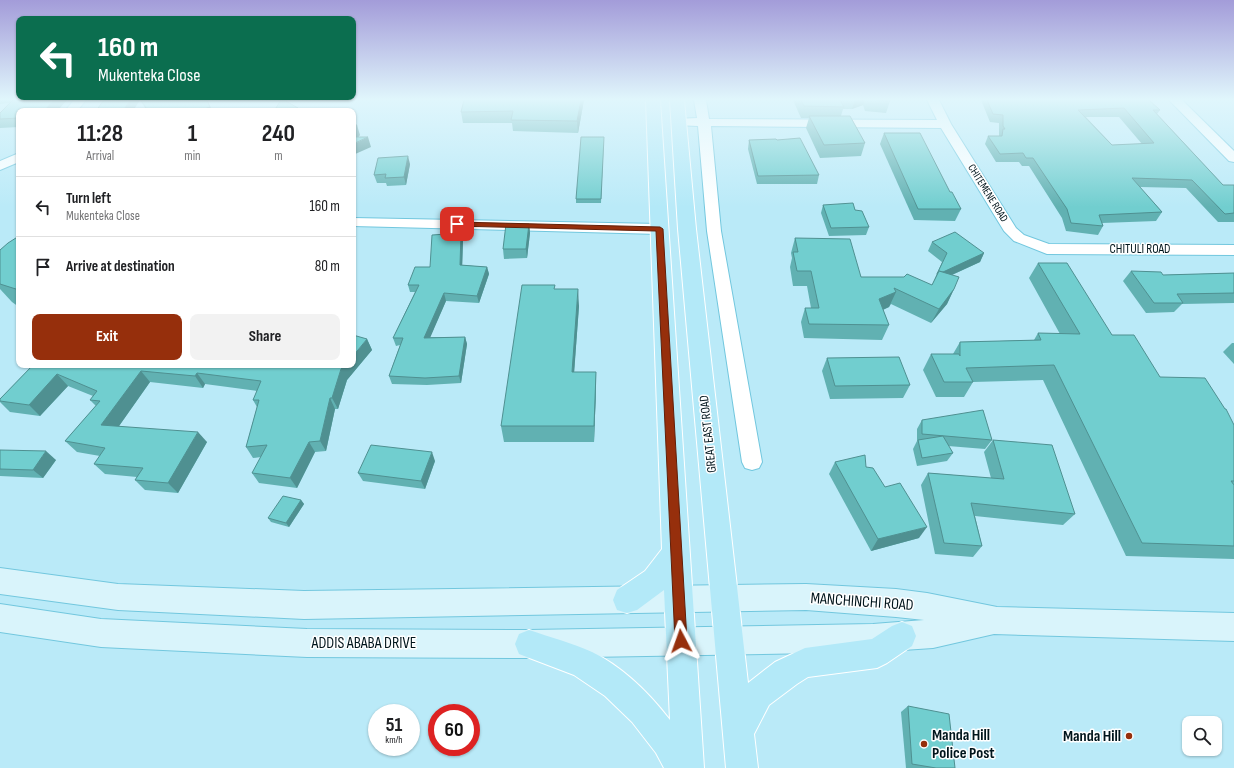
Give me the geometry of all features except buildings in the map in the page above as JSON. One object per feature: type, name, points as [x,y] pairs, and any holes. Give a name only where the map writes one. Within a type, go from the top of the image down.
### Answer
[{"type":"main road","points":[[655,136],[675,554],[688,768]]},
{"type":"main road","name":"GREAT EAST ROAD","points":[[680,136],[687,229],[742,768]]},
{"type":"main road","points":[[627,600],[655,580],[675,554]]},
{"type":"main road","points":[[0,580],[118,597],[304,605],[725,598]]},
{"type":"main road","name":"MANCHINCHI ROAD","points":[[725,598],[806,597],[868,600],[927,607],[997,621],[1234,627]]},
{"type":"main road","name":"ADDIS ABABA DRIVE","points":[[0,618],[109,633],[307,643],[529,644],[730,641]]},
{"type":"main road","name":"MANCHINCHI ROAD","points":[[730,641],[933,634],[997,621]]},
{"type":"main road","points":[[739,732],[758,694],[786,673],[805,663],[877,653],[902,636]]},
{"type":"main road","points":[[529,644],[583,663],[616,685],[643,711],[667,742],[682,768]]},
{"type":"street","points":[[705,136],[714,231],[752,462]]},
{"type":"street","name":"CHITEMENE ROAD","points":[[952,136],[1011,231],[1019,238],[1047,249]]},
{"type":"street","points":[[1211,136],[1234,158]]},
{"type":"street","points":[[0,166],[16,158]]},
{"type":"street","points":[[356,222],[660,229]]},
{"type":"street","name":"CHITULI ROAD","points":[[1047,249],[1234,250]]},
{"type":"place","name":"Manda Hill","points":[[1129,736]]},
{"type":"place","name":"Manda Hill Police Post","points":[[924,744]]},
{"type":"route","points":[[457,224],[660,229],[681,641]]}]
